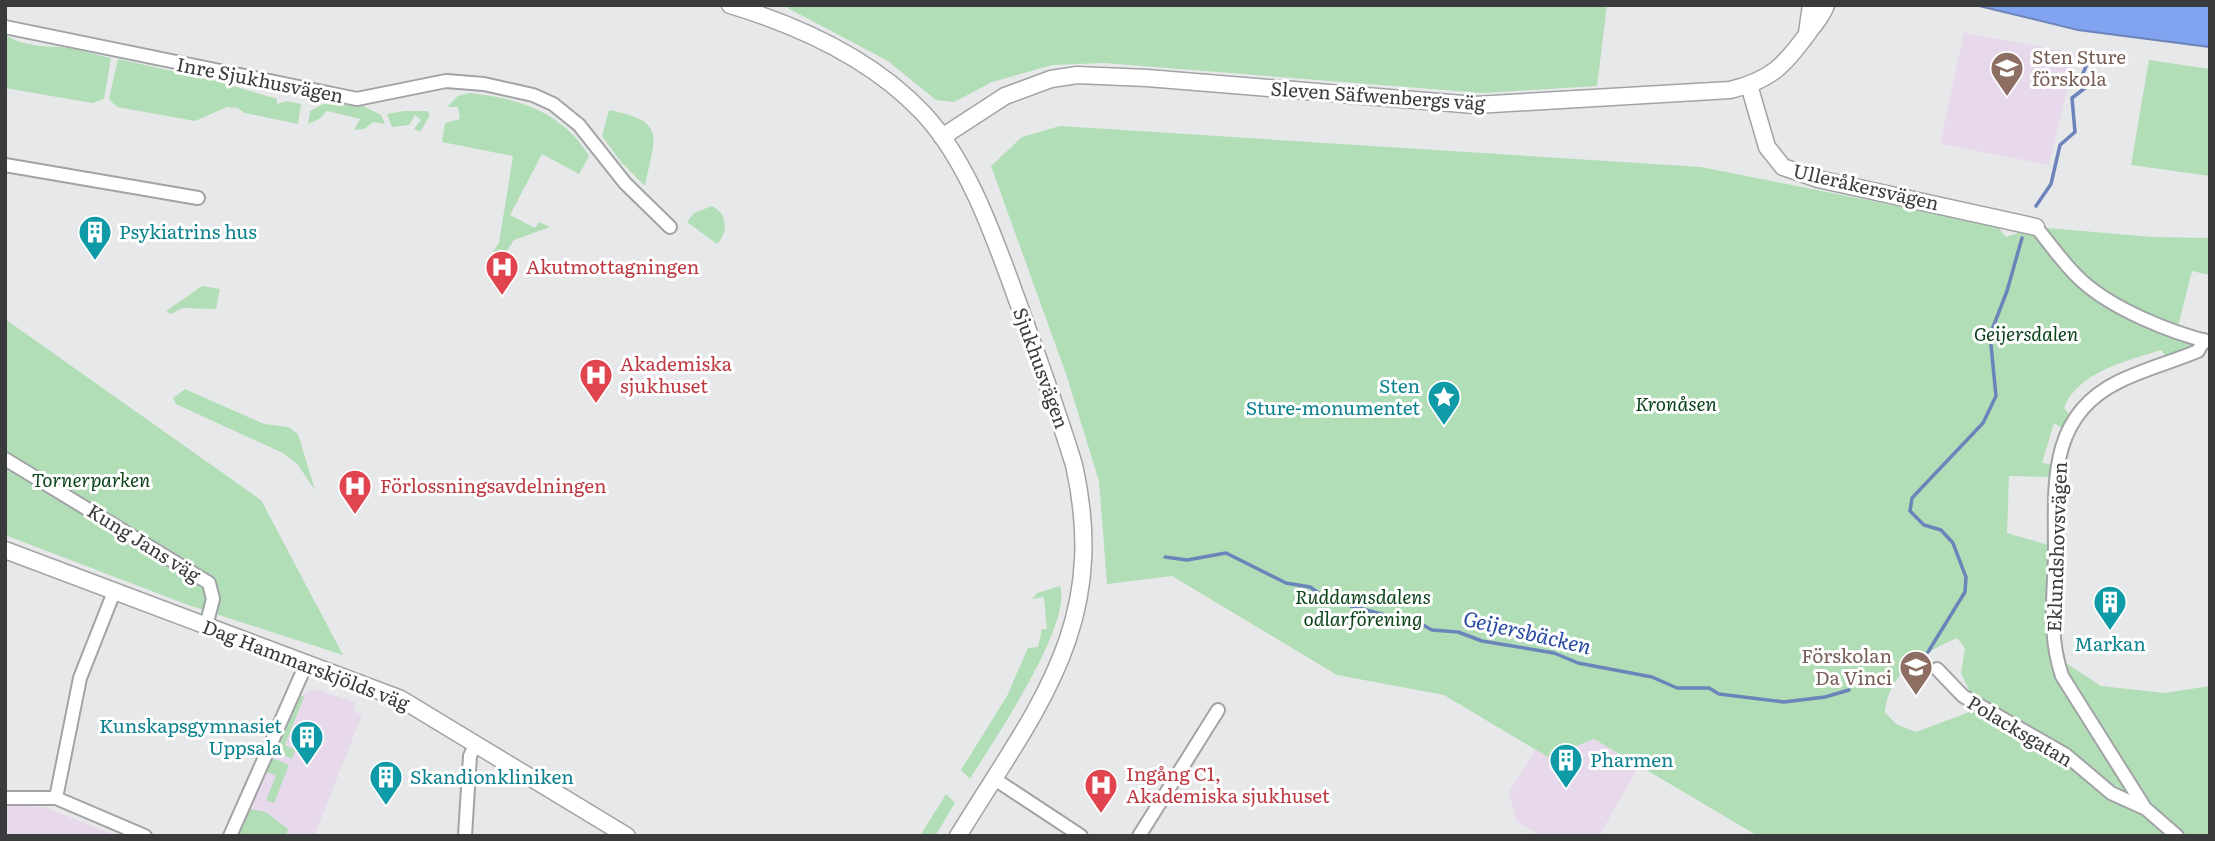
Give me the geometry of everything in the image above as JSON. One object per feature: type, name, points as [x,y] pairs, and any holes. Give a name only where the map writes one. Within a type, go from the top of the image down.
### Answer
[{"type":"street","name":"Sjukhusvägen","points":[[730,5],[787,24],[846,54],[884,79],[924,114],[942,137],[990,226],[1065,433],[1083,513],[1083,583],[1067,648],[1048,687],[958,836]]},
{"type":"street","name":"Sleven Säfwenbergs väg","points":[[1807,33],[1811,5]]},
{"type":"street","name":"Sleven Säfwenbergs väg","points":[[942,137],[1005,96],[1051,79],[1077,75],[1147,78],[1475,105],[1730,90],[1769,77],[1786,63],[1826,5]]},
{"type":"street","name":"Inre Sjukhusvägen","points":[[5,27],[356,100],[446,81],[484,84],[533,95],[553,104],[579,125],[625,183],[670,227]]},
{"type":"street","name":"Ulleråkersvägen","points":[[1749,85],[1767,147],[1783,167],[1818,179],[2036,227]]},
{"type":"street","points":[[5,165],[198,198]]},
{"type":"street","name":"Eklundshovsvägen","points":[[2036,227],[2080,280],[2098,294],[2115,305],[2207,341],[2198,351],[2118,382],[2095,397],[2066,431],[2057,465],[2052,626],[2055,656],[2062,676],[2145,808],[2176,836]]},
{"type":"street","name":"Kung Jans väg","points":[[5,459],[209,583],[213,599],[206,626]]},
{"type":"street","name":"Dag Hammarskjölds väg","points":[[5,550],[401,699],[627,836]]},
{"type":"street","points":[[56,798],[80,678],[114,592]]},
{"type":"street","points":[[230,836],[307,662]]},
{"type":"street","name":"Polacksgatan","points":[[1937,669],[1963,696],[2066,755],[2111,793],[2145,808]]},
{"type":"street","points":[[1139,836],[1218,710]]},
{"type":"street","points":[[465,836],[470,756],[475,745]]},
{"type":"street","points":[[993,778],[1082,836]]},
{"type":"street","points":[[5,798],[56,798],[145,836]]},
{"type":"shaded area","name":"Sten Sture förskola","points":[[1964,33],[2076,53],[2049,165],[1940,144]]},
{"type":"shaded area","points":[[314,689],[356,703],[353,711],[362,715],[314,836],[235,836],[296,703],[301,696]]},
{"type":"shaded area","points":[[1594,739],[1639,766],[1599,836],[1541,836],[1516,821],[1509,792],[1536,749],[1549,757]]},
{"type":"shaded area","points":[[5,805],[44,807],[117,836],[5,836]]},
{"type":"green space","points":[[782,5],[1607,5],[1597,86],[1482,93],[1104,63],[1052,65],[992,82],[954,102],[936,100],[888,61]]},
{"type":"green space","points":[[5,35],[25,43],[73,49],[111,58],[104,99],[92,103],[5,88]]},
{"type":"green space","points":[[118,59],[217,81],[277,99],[277,104],[287,101],[301,104],[298,124],[227,107],[195,121],[117,107],[109,99]]},
{"type":"green space","points":[[2149,60],[2210,69],[2210,176],[2131,165]]},
{"type":"green space","points":[[469,93],[505,99],[537,110],[566,128],[589,156],[579,174],[542,154],[510,215],[535,228],[539,222],[550,227],[514,240],[502,258],[492,253],[499,243],[513,156],[442,142],[445,123],[460,119],[458,107],[447,107],[458,96]]},
{"type":"green space","points":[[323,104],[363,106],[381,115],[385,124],[373,122],[364,129],[354,130],[360,119],[327,111],[308,124],[310,111]]},
{"type":"green space","points":[[609,110],[641,120],[649,126],[653,134],[645,186],[621,162],[602,136]]},
{"type":"green space","points":[[427,111],[430,115],[420,132],[414,129],[421,120],[415,115],[409,125],[392,127],[387,114]]},
{"type":"green space","name":"Kronåsen","points":[[1060,126],[1701,167],[1997,226],[2006,237],[2036,227],[2152,237],[2210,238],[2210,275],[2192,271],[2177,330],[2204,340],[2171,362],[2161,350],[2105,369],[2080,385],[2064,408],[2074,420],[2066,431],[2054,423],[2042,463],[2057,465],[2056,477],[2009,476],[2007,533],[2055,547],[2055,656],[2101,686],[2164,693],[2210,686],[2210,836],[1758,836],[1594,739],[1548,757],[1444,695],[1337,675],[1172,576],[1107,584],[1099,481],[1066,374],[991,166],[1022,137]],"holes":[[[1957,638],[1965,648],[1961,673],[1976,705],[1967,713],[1916,732],[1896,724],[1885,712],[1893,685],[1900,675],[1920,658]]]},
{"type":"green space","points":[[712,206],[721,213],[725,223],[725,229],[717,244],[687,222],[694,213]]},
{"type":"green space","points":[[202,286],[220,289],[216,309],[182,308],[171,314],[166,311]]},
{"type":"green space","name":"Tornerparken","points":[[5,319],[261,500],[343,655],[191,606],[5,535]]},
{"type":"green space","points":[[185,389],[264,424],[288,427],[298,434],[315,490],[298,465],[283,453],[176,404],[173,398]]},
{"type":"green space","points":[[1060,586],[1061,604],[1055,628],[1043,655],[1012,712],[970,779],[961,770],[1007,696],[1028,648],[1038,647],[1042,629],[1047,629],[1044,597],[1032,599],[1037,593]]},
{"type":"green space","points":[[301,696],[304,697],[285,745],[295,750],[292,759],[273,750]]},
{"type":"green space","points":[[270,757],[289,765],[274,803],[266,800],[276,776],[266,771]]},
{"type":"green space","points":[[946,794],[955,803],[935,836],[920,836]]},
{"type":"green space","points":[[250,809],[266,812],[288,829],[286,836],[235,836]]},
{"type":"water","points":[[1975,5],[2210,5],[2210,47],[2078,30]]},
{"type":"waterway","name":"Geijersbäcken","points":[[2036,206],[2051,184],[2060,145],[2075,132],[2072,98],[2085,88],[2082,76],[2089,59]]},
{"type":"waterway","name":"Geijersbäcken","points":[[1928,652],[1965,592],[1966,577],[1953,543],[1941,530],[1924,525],[1910,511],[1912,498],[1983,423],[1996,396],[1990,335],[2007,291],[2022,238]]},
{"type":"waterway","name":"Geijersbäcken","points":[[1165,557],[1187,560],[1226,553],[1286,583],[1310,587],[1329,600],[1400,619],[1412,619],[1432,630],[1458,632],[1482,641],[1554,653],[1578,663],[1652,677],[1677,688],[1709,688],[1719,694],[1784,702],[1825,697],[1849,690]]},
{"type":"place","name":"Sten Sture förskola","points":[[2007,98]]},
{"type":"place","name":"Psykiatrins hus","points":[[95,262]]},
{"type":"place","name":"Akutmottagningen","points":[[502,297]]},
{"type":"place","name":"Akademiska sjukhuset","points":[[596,405]]},
{"type":"place","name":"Sten Sture-monumentet","points":[[1444,427]]},
{"type":"place","name":"Förlossningsavdelningen","points":[[355,516]]},
{"type":"place","name":"Markan","points":[[2110,632]]},
{"type":"place","name":"Förskolan Da Vinci","points":[[1916,697]]},
{"type":"place","name":"Kunskapsgymnasiet Uppsala","points":[[307,767]]},
{"type":"place","name":"Pharmen","points":[[1566,790]]},
{"type":"place","name":"Skandionkliniken","points":[[386,807]]},
{"type":"place","name":"Ingång C1, Akademiska sjukhuset","points":[[1101,815]]},
{"type":"park label","name":"Geijersdalen","points":[[2026,334]]},
{"type":"park label","name":"Ruddamsdalens odlarförening","points":[[1363,608]]}]
